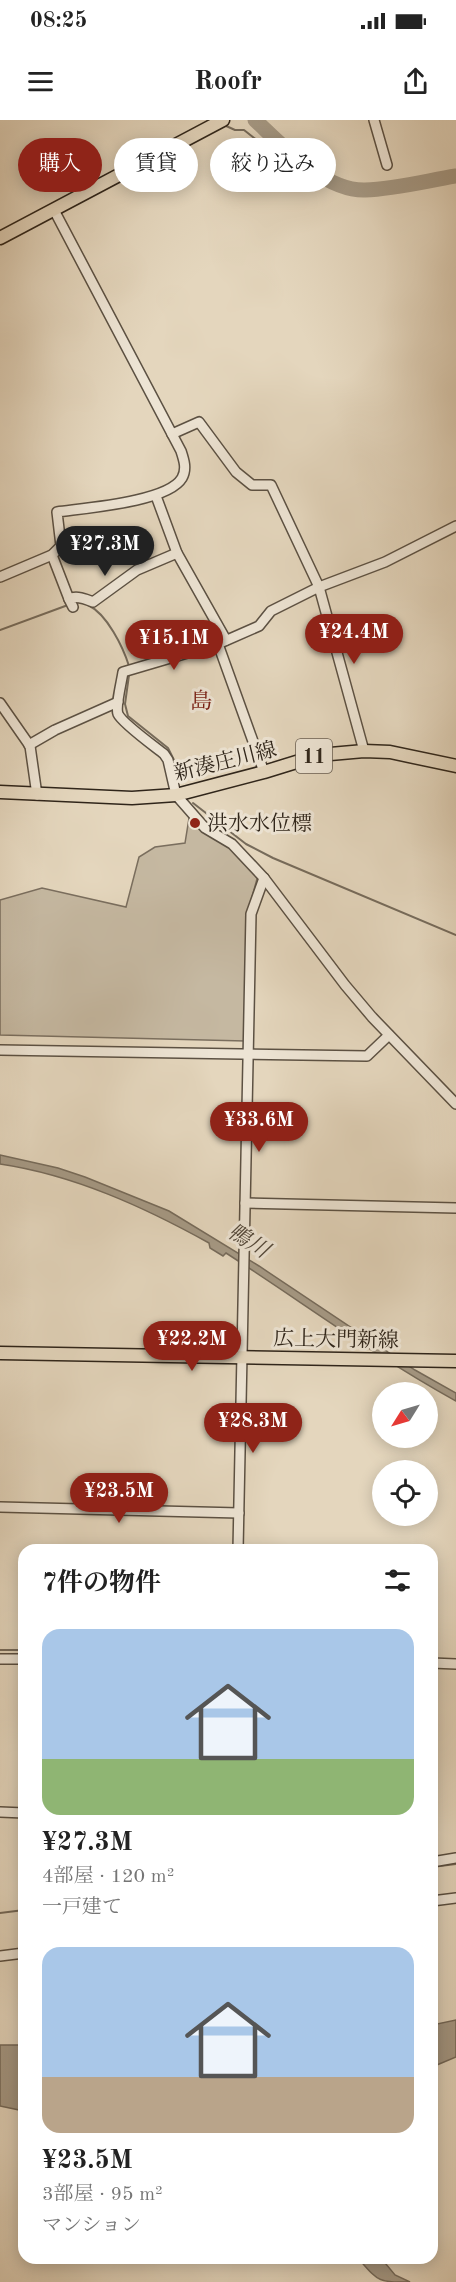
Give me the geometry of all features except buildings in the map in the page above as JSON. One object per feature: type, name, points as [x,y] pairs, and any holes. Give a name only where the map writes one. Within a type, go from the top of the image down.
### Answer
[{"type":"main road","points":[[0,238],[223,120]]},
{"type":"main road","name":"新湊庄川線","points":[[0,792],[132,798],[176,795],[319,755],[363,751],[390,752],[456,766]]},
{"type":"main road","name":"広上大門新線","points":[[0,1353],[456,1361]]},
{"type":"street","points":[[374,120],[387,165]]},
{"type":"street","points":[[0,577],[52,555],[61,546],[57,512],[126,503],[156,496],[182,479],[186,466],[181,451],[54,210]]},
{"type":"street","points":[[172,434],[199,422],[236,472],[252,485],[271,485],[320,587],[363,751]]},
{"type":"street","points":[[156,496],[177,554],[222,642],[264,772]]},
{"type":"street","points":[[456,526],[385,562],[320,587],[271,610],[259,626],[222,642],[123,672],[118,702],[118,713],[168,760],[176,795],[205,828],[231,844],[264,878],[345,985],[389,1035],[456,1104]]},
{"type":"street","points":[[52,555],[71,603],[73,597],[86,598],[93,602],[137,570],[177,554]]},
{"type":"street","points":[[29,745],[55,730],[118,702]]},
{"type":"street","points":[[0,703],[29,745],[37,795]]},
{"type":"street","points":[[238,1544],[251,914],[264,878]]},
{"type":"street","points":[[0,1050],[367,1056],[389,1035]]},
{"type":"street","points":[[245,1203],[456,1208]]},
{"type":"street","points":[[0,1507],[239,1514]]},
{"type":"street","points":[[0,1659],[18,1659]]},
{"type":"street","points":[[438,1663],[456,1664]]},
{"type":"street","points":[[0,1812],[18,1813]]},
{"type":"street","points":[[438,1861],[456,1858]]},
{"type":"street","points":[[438,1900],[456,1898]]},
{"type":"street","points":[[0,1956],[18,1954]]},
{"type":"shaded area","points":[[183,623],[190,641],[171,649],[163,631]]},
{"type":"shaded area","points":[[190,812],[235,841],[260,868],[247,915],[245,1041],[0,1035],[0,900],[42,888],[126,907],[139,857],[155,847],[185,843]]},
{"type":"shaded area","points":[[0,1155],[58,1168],[169,1211],[259,1266],[436,1382],[423,1382],[226,1253],[223,1256],[210,1248],[209,1243],[134,1205],[82,1184],[0,1164]]},
{"type":"shaded area","points":[[438,1383],[456,1393],[456,1401],[438,1391]]},
{"type":"shaded area","points":[[456,2020],[456,2057],[438,2064],[438,2024]]},
{"type":"shaded area","points":[[0,2045],[18,2045],[18,2110],[0,2106]]},
{"type":"shaded area","points":[[363,2264],[386,2264],[395,2275],[410,2282],[385,2281],[370,2272]]},
{"type":"waterway","points":[[255,120],[305,165],[334,183],[350,188],[365,190],[388,188],[456,176]]},
{"type":"waterway","points":[[224,125],[235,130],[244,130],[254,138]]},
{"type":"waterway","points":[[0,630],[68,605]]},
{"type":"waterway","points":[[88,605],[108,623],[129,666]]},
{"type":"waterway","points":[[129,675],[125,704],[128,716],[168,748],[184,780]]},
{"type":"waterway","points":[[193,803],[246,844],[273,858],[456,935]]},
{"type":"waterway","points":[[0,1650],[18,1650]]},
{"type":"waterway","points":[[438,1866],[456,1864]]},
{"type":"waterway","points":[[0,1913],[18,1911]]},
{"type":"place","name":"洪水水位標","points":[[195,823]]},
{"type":"district","name":"島","points":[[201,700]]},
{"type":"water label","name":"鴨川","points":[[249,1240]]}]
